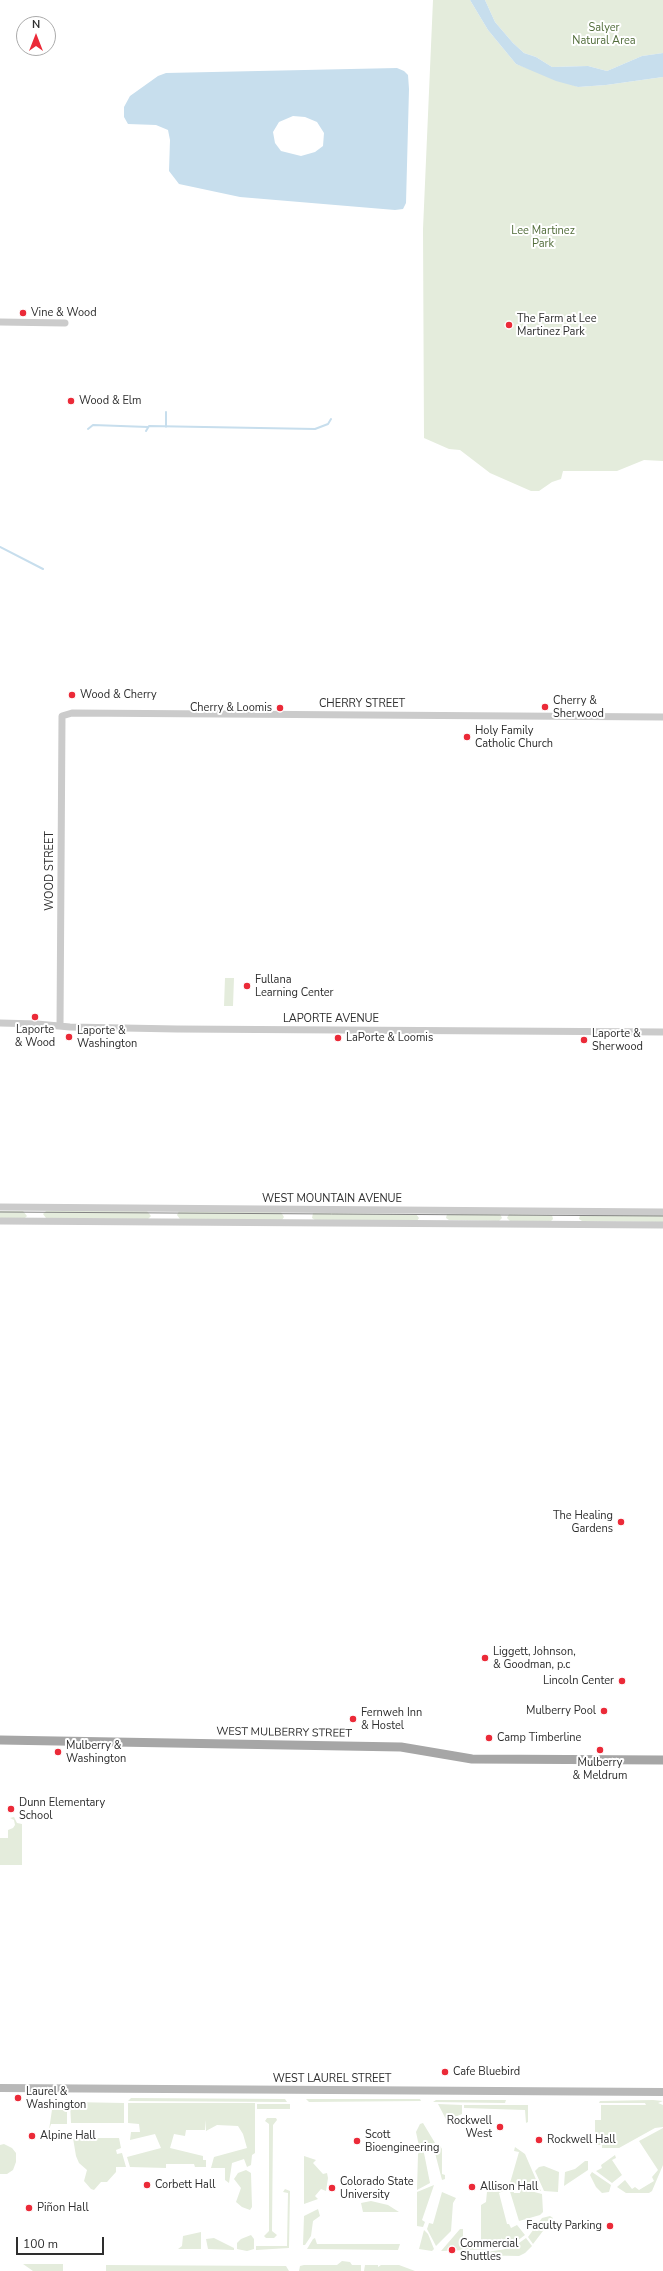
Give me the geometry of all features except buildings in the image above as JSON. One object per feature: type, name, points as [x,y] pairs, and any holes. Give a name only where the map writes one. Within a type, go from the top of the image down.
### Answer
[{"type":"main road","name":"WEST MULBERRY STREET","points":[[0,1740],[401,1747],[472,1759],[663,1760]]},
{"type":"main road","name":"WEST LAUREL STREET","points":[[0,2088],[663,2092]]},
{"type":"street","points":[[0,322],[66,322]]},
{"type":"street","name":"CHERRY STREET","points":[[62,716],[79,713],[663,717]]},
{"type":"street","name":"WOOD STREET","points":[[60,1026],[62,716]]},
{"type":"street","name":"LAPORTE AVENUE","points":[[0,1023],[60,1026],[287,1030],[663,1032]]},
{"type":"street","name":"WEST MOUNTAIN AVENUE","points":[[0,1207],[663,1212]]},
{"type":"street","points":[[0,1221],[663,1225]]},
{"type":"green space","name":"Lee Martinez Park","points":[[433,0],[470,0],[488,30],[516,64],[578,87],[606,85],[663,77],[663,461],[644,460],[617,471],[563,471],[561,479],[552,482],[539,491],[531,491],[490,473],[460,450],[449,449],[424,438],[423,229]]},
{"type":"green space","name":"Salyer Natural Area","points":[[485,0],[663,0],[663,53],[642,56],[607,71],[588,66],[552,67],[536,57],[524,53],[513,43],[495,22]]},
{"type":"green space","points":[[225,978],[234,978],[233,1006],[224,1006]]},
{"type":"green space","points":[[0,1211],[23,1211],[27,1216],[24,1219],[0,1218]]},
{"type":"green space","points":[[46,1211],[147,1211],[151,1216],[148,1219],[46,1218],[43,1214]]},
{"type":"green space","points":[[179,1211],[281,1212],[284,1217],[282,1220],[180,1219],[177,1215]]},
{"type":"green space","points":[[313,1213],[416,1214],[419,1218],[417,1221],[315,1220],[312,1218]]},
{"type":"green space","points":[[447,1214],[500,1214],[502,1218],[499,1221],[449,1220],[446,1218]]},
{"type":"green space","points":[[509,1214],[552,1215],[553,1219],[550,1222],[510,1221],[507,1218]]},
{"type":"green space","points":[[580,1215],[663,1215],[663,1222],[582,1221],[579,1219]]},
{"type":"green space","points":[[14,1817],[17,1823],[22,1824],[22,1865],[0,1865],[0,1838],[8,1838],[8,1830],[13,1828],[15,1825],[14,1820],[10,1818]]},
{"type":"green space","points":[[131,2098],[285,2099],[287,2102],[128,2101]]},
{"type":"green space","points":[[306,2099],[420,2099],[421,2101],[309,2102]]},
{"type":"green space","points":[[436,2100],[506,2100],[505,2103],[433,2102]]},
{"type":"green space","points":[[600,2101],[663,2101],[658,2103],[663,2105],[663,2127],[655,2128],[619,2148],[602,2148],[602,2145],[595,2145],[595,2120],[601,2120],[601,2105],[646,2105],[645,2103],[599,2103]]},
{"type":"green space","points":[[67,2102],[67,2124],[51,2124],[49,2130],[53,2103]]},
{"type":"green space","points":[[70,2102],[124,2103],[124,2123],[71,2123]]},
{"type":"green space","points":[[128,2103],[255,2103],[255,2153],[252,2155],[251,2165],[247,2167],[244,2159],[232,2163],[229,2183],[225,2180],[225,2168],[211,2168],[214,2157],[247,2148],[243,2134],[238,2126],[217,2125],[206,2131],[206,2120],[205,2130],[186,2130],[185,2136],[174,2134],[170,2148],[203,2156],[203,2160],[206,2160],[206,2167],[195,2167],[194,2164],[166,2164],[166,2168],[130,2167],[127,2157],[161,2148],[155,2134],[130,2140],[131,2132],[140,2132],[139,2124],[128,2123]]},
{"type":"green space","points":[[257,2104],[290,2104],[290,2109],[257,2109]]},
{"type":"green space","points":[[438,2104],[462,2105],[462,2114],[455,2117],[453,2125],[449,2125]]},
{"type":"green space","points":[[464,2105],[528,2105],[528,2122],[526,2123],[525,2110],[464,2108]]},
{"type":"green space","points":[[267,2118],[276,2118],[277,2120],[273,2125],[272,2231],[277,2235],[274,2238],[266,2238],[264,2236],[269,2231],[269,2124],[265,2121]]},
{"type":"green space","points":[[423,2123],[435,2143],[419,2146],[416,2132],[420,2124]]},
{"type":"green space","points":[[663,2128],[663,2165],[652,2191],[649,2193],[626,2193],[617,2187],[625,2180],[632,2189],[635,2187],[639,2190],[654,2181],[652,2177],[658,2170],[639,2141]]},
{"type":"green space","points":[[73,2138],[119,2138],[121,2148],[116,2150],[117,2154],[122,2153],[126,2167],[116,2167],[116,2172],[107,2182],[101,2182],[94,2190],[91,2189],[84,2181],[87,2170],[79,2163],[76,2156]]},
{"type":"green space","points":[[4,2144],[12,2148],[16,2153],[16,2162],[13,2170],[7,2174],[0,2174],[0,2145]]},
{"type":"green space","points":[[439,2144],[442,2149],[442,2174],[445,2175],[445,2179],[442,2180],[434,2149],[431,2149],[430,2146]]},
{"type":"green space","points":[[515,2147],[525,2154],[541,2191],[510,2183],[519,2152],[514,2151]]},
{"type":"green space","points":[[423,2148],[430,2183],[417,2190],[418,2154]]},
{"type":"green space","points":[[615,2155],[616,2158],[612,2160],[622,2175],[612,2183],[596,2171],[602,2168],[601,2165]]},
{"type":"green space","points":[[304,2156],[316,2160],[313,2163],[323,2174],[327,2173],[328,2178],[326,2191],[321,2189],[315,2196],[318,2199],[304,2204]]},
{"type":"green space","points":[[585,2161],[588,2161],[588,2170],[564,2186],[565,2172],[575,2169]]},
{"type":"green space","points":[[544,2166],[559,2172],[558,2192],[544,2191],[535,2171],[539,2167]]},
{"type":"green space","points":[[246,2170],[251,2173],[252,2207],[250,2210],[242,2207],[236,2202],[241,2188],[234,2179],[238,2173]]},
{"type":"green space","points":[[592,2172],[611,2185],[609,2192],[602,2193],[596,2187],[590,2175]]},
{"type":"green space","points":[[488,2181],[503,2185],[503,2191],[499,2193],[507,2224],[509,2224],[511,2228],[517,2225],[525,2235],[513,2244],[492,2249],[441,2251],[460,2229],[463,2229],[463,2244],[481,2244],[481,2205],[486,2202]]},
{"type":"green space","points":[[434,2185],[422,2220],[425,2222],[423,2227],[417,2226],[417,2192]]},
{"type":"green space","points":[[508,2185],[512,2186],[514,2193],[520,2193],[519,2188],[542,2194],[543,2212],[540,2215],[519,2221]]},
{"type":"green space","points":[[285,2189],[290,2191],[289,2248],[256,2250],[256,2246],[287,2246],[288,2193],[283,2192]]},
{"type":"green space","points":[[442,2192],[456,2198],[453,2203],[451,2231],[436,2246],[427,2229],[429,2223],[433,2224]]},
{"type":"green space","points":[[371,2201],[388,2205],[399,2212],[363,2212],[361,2203]]},
{"type":"green space","points":[[318,2209],[320,2216],[313,2221],[311,2236],[305,2245],[303,2245],[304,2216]]},
{"type":"green space","points":[[550,2216],[553,2218],[533,2244],[528,2237],[542,2218]]},
{"type":"green space","points":[[424,2230],[428,2234],[434,2249],[432,2251],[419,2249]]},
{"type":"green space","points":[[201,2232],[201,2249],[178,2249],[182,2246],[183,2236]]},
{"type":"green space","points":[[251,2235],[254,2239],[254,2249],[247,2251],[237,2249],[237,2243],[241,2239]]},
{"type":"green space","points":[[214,2238],[234,2248],[234,2250],[208,2249],[206,2239]]},
{"type":"green space","points":[[315,2238],[317,2244],[400,2244],[398,2250],[307,2249]]},
{"type":"green space","points":[[526,2238],[532,2246],[525,2253],[519,2256],[468,2255],[512,2248]]},
{"type":"green space","points":[[342,2261],[350,2262],[352,2265],[361,2265],[361,2271],[299,2271],[300,2266],[304,2265],[337,2265]]},
{"type":"green space","points":[[23,2264],[63,2264],[63,2271],[33,2271]]},
{"type":"green space","points":[[106,2265],[286,2266],[289,2271],[106,2271]]},
{"type":"green space","points":[[365,2265],[378,2265],[378,2267],[381,2265],[399,2265],[415,2271],[364,2271]]},
{"type":"water","points":[[470,0],[485,0],[495,22],[513,43],[524,53],[536,57],[552,67],[588,66],[607,71],[642,56],[663,53],[663,77],[606,85],[578,87],[556,81],[516,64],[488,30]]},
{"type":"water","points":[[397,68],[404,71],[408,75],[409,89],[406,203],[403,209],[395,210],[240,197],[179,184],[169,171],[170,140],[168,130],[156,125],[128,124],[124,117],[124,107],[130,96],[158,76],[166,73]],"holes":[[[293,116],[305,117],[317,122],[324,133],[323,146],[315,152],[301,156],[281,151],[275,143],[273,132],[279,122]]]},
{"type":"waterway","points":[[166,412],[166,427]]},
{"type":"waterway","points":[[146,431],[149,426],[315,429],[328,424],[331,419]]},
{"type":"waterway","points":[[88,429],[93,425],[148,427]]},
{"type":"waterway","points":[[0,547],[43,569]]},
{"type":"tram line","points":[[0,1212],[663,1216]]},
{"type":"place","name":"Vine & Wood","points":[[23,313]]},
{"type":"place","name":"The Farm at Lee Martinez Park","points":[[509,325]]},
{"type":"place","name":"Wood & Elm","points":[[71,401]]},
{"type":"place","name":"Wood & Cherry","points":[[72,695]]},
{"type":"place","name":"Cherry & Sherwood","points":[[545,707]]},
{"type":"place","name":"Cherry & Loomis","points":[[280,708]]},
{"type":"place","name":"Holy Family Catholic Church","points":[[467,737]]},
{"type":"place","name":"Fullana Learning Center","points":[[247,986]]},
{"type":"place","name":"Laporte & Wood","points":[[35,1017]]},
{"type":"place","name":"Laporte & Washington","points":[[69,1037]]},
{"type":"place","name":"LaPorte & Loomis","points":[[338,1038]]},
{"type":"place","name":"Laporte & Sherwood","points":[[584,1040]]},
{"type":"place","name":"The Healing Gardens","points":[[621,1522]]},
{"type":"place","name":"Liggett, Johnson, & Goodman, p.c","points":[[485,1658]]},
{"type":"place","name":"Lincoln Center","points":[[622,1681]]},
{"type":"place","name":"Mulberry Pool","points":[[604,1711]]},
{"type":"place","name":"Fernweh Inn & Hostel","points":[[353,1719]]},
{"type":"place","name":"Camp Timberline","points":[[489,1738]]},
{"type":"place","name":"Mulberry & Meldrum","points":[[600,1750]]},
{"type":"place","name":"Mulberry & Washington","points":[[58,1752]]},
{"type":"place","name":"Dunn Elementary School","points":[[11,1809]]},
{"type":"place","name":"Cafe Bluebird","points":[[445,2072]]},
{"type":"place","name":"Laurel & Washington","points":[[18,2098]]},
{"type":"place","name":"Rockwell West","points":[[500,2127]]},
{"type":"place","name":"Alpine Hall","points":[[32,2136]]},
{"type":"place","name":"Rockwell Hall","points":[[539,2140]]},
{"type":"place","name":"Scott Bioengineering","points":[[357,2141]]},
{"type":"place","name":"Corbett Hall","points":[[147,2185]]},
{"type":"place","name":"Allison Hall","points":[[472,2187]]},
{"type":"place","name":"Colorado State University","points":[[332,2188]]},
{"type":"place","name":"Piñon Hall","points":[[29,2208]]},
{"type":"place","name":"Faculty Parking","points":[[610,2226]]},
{"type":"place","name":"Commercial Shuttles","points":[[452,2250]]}]
